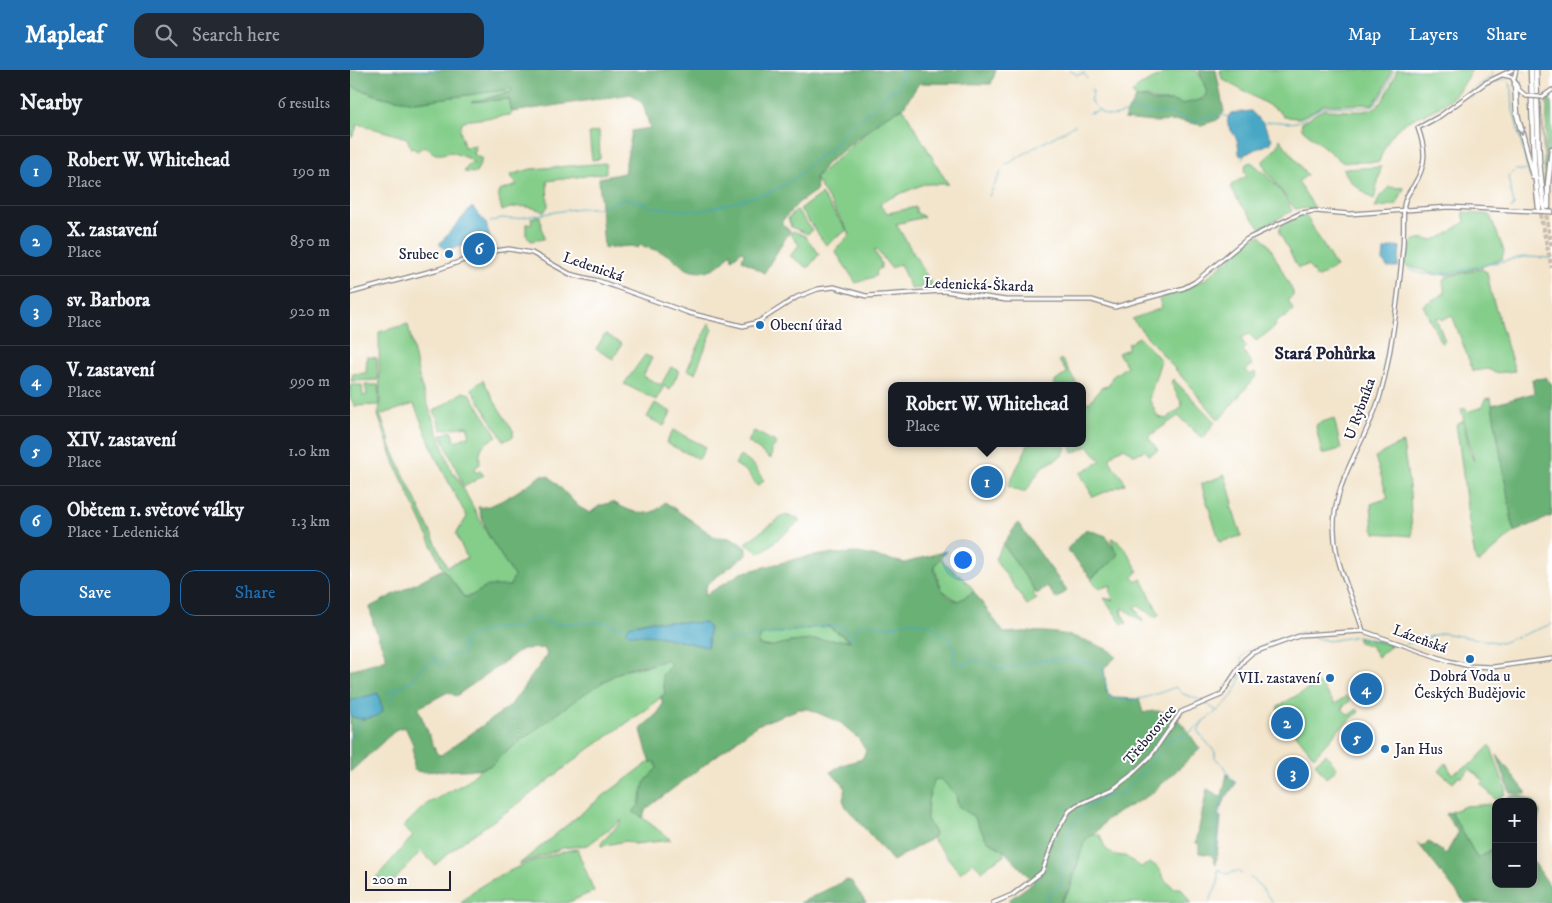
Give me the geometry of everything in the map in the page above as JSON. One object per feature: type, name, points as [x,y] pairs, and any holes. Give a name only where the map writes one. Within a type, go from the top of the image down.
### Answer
[{"type":"highway","points":[[1531,70],[1537,189]]},
{"type":"highway","points":[[1536,70],[1539,161],[1544,208]]},
{"type":"highway","points":[[1515,83],[1517,114],[1544,208]]},
{"type":"highway","points":[[1544,208],[1552,149]]},
{"type":"main road","points":[[1498,76],[1514,70],[1515,83]]},
{"type":"main road","points":[[1498,76],[1509,76],[1526,96],[1542,97],[1552,90]]},
{"type":"main road","name":"U Rybníka","points":[[1363,632],[1345,586],[1336,554],[1334,524],[1339,491],[1376,407],[1386,368],[1402,258],[1404,209],[1407,197],[1424,164],[1424,147],[1418,128],[1440,116],[1498,76]]},
{"type":"main road","name":"Ledenická-Škarda","points":[[743,326],[758,322],[797,297],[818,289],[834,287],[866,296],[943,291],[1006,300],[1041,298],[1092,300],[1115,307],[1184,288],[1196,282],[1247,239],[1301,213],[1315,211],[1362,214],[1404,209],[1457,208],[1552,212]]},
{"type":"main road","name":"Ledenická","points":[[350,293],[439,269],[483,254],[508,250],[532,253],[570,274],[599,281],[689,313],[743,326]]},
{"type":"main road","name":"Lázeňská","points":[[1202,703],[1224,692],[1244,660],[1252,653],[1302,635],[1363,632],[1407,645],[1449,662],[1478,667],[1510,666],[1552,659]]},
{"type":"main road","name":"Třebotovice","points":[[994,903],[1012,895],[1042,872],[1057,832],[1069,811],[1077,805],[1113,789],[1130,776],[1150,757],[1181,712],[1202,703]]},
{"type":"green space","points":[[350,70],[996,70],[991,84],[919,83],[903,108],[884,117],[826,164],[815,178],[817,190],[798,203],[782,221],[782,224],[790,231],[764,273],[742,260],[744,253],[742,251],[732,259],[731,252],[717,266],[698,272],[685,268],[666,254],[640,245],[638,248],[631,246],[604,248],[599,178],[624,173],[632,131],[650,128],[643,104],[631,94],[512,112],[509,99],[471,102],[512,92],[511,89],[416,102],[382,97],[350,86]]},
{"type":"green space","points":[[1172,70],[1196,70],[1205,85],[1206,93],[1204,97],[1200,100],[1182,104],[1170,101],[1155,101],[1147,97],[1137,99],[1132,93],[1139,86]]},
{"type":"green space","points":[[1199,70],[1216,70],[1224,112],[1217,120],[1201,125],[1181,121],[1153,122],[1124,119],[1135,98],[1146,98],[1153,102],[1172,101],[1182,104],[1204,99],[1207,93]]},
{"type":"green space","points":[[1220,70],[1392,70],[1382,93],[1373,104],[1324,105],[1300,118],[1284,117],[1279,111],[1222,79]]},
{"type":"green space","points":[[1397,70],[1472,70],[1454,96],[1442,105],[1402,125],[1386,145],[1379,162],[1342,162],[1301,128],[1302,123],[1324,110],[1364,111],[1372,109],[1384,97]]},
{"type":"green space","points":[[350,86],[382,97],[416,102],[511,89],[512,92],[478,101],[509,99],[512,112],[510,115],[463,121],[460,130],[464,147],[475,146],[476,151],[472,153],[482,159],[476,173],[464,172],[470,163],[474,164],[470,159],[451,152],[437,154],[425,146],[417,151],[413,148],[411,149],[407,138],[358,124],[353,136],[350,136]]},
{"type":"green space","points":[[1551,100],[1552,135],[1545,187],[1541,101],[1546,169],[1547,102]]},
{"type":"green space","points":[[903,108],[948,184],[924,184],[883,201],[880,206],[888,213],[916,207],[916,212],[924,217],[896,224],[933,286],[911,289],[900,264],[891,268],[876,249],[874,250],[881,263],[881,268],[877,270],[876,276],[856,283],[835,251],[850,234],[815,178],[884,117]]},
{"type":"green space","points":[[599,131],[600,159],[592,160],[589,133]]},
{"type":"green space","points":[[1280,139],[1307,175],[1298,182],[1315,208],[1295,209],[1265,169],[1263,161],[1278,146]]},
{"type":"green space","points":[[1251,162],[1275,184],[1285,197],[1292,211],[1261,228],[1239,202],[1231,188],[1232,184],[1247,176],[1244,172],[1246,164]]},
{"type":"green space","points":[[606,163],[606,173],[547,181],[548,206],[544,212],[524,207],[513,207],[502,211],[499,191],[517,185],[510,175],[531,169]]},
{"type":"green space","points":[[1381,167],[1374,200],[1351,182],[1343,169]]},
{"type":"green space","points":[[1389,187],[1404,188],[1397,204],[1375,208],[1380,196]]},
{"type":"green space","points":[[821,194],[847,230],[826,245],[800,209]]},
{"type":"green space","points":[[797,210],[812,230],[808,234],[791,227],[788,218]]},
{"type":"green space","points":[[1463,212],[1490,215],[1504,251],[1502,259],[1469,270],[1443,275],[1404,264],[1413,241],[1422,239],[1432,240],[1445,235],[1465,222]]},
{"type":"green space","points":[[1305,214],[1336,267],[1317,278],[1308,265],[1298,268],[1279,232],[1281,225]]},
{"type":"green space","points":[[540,216],[544,239],[531,241],[526,235],[526,224],[532,223],[531,218]]},
{"type":"green space","points":[[793,231],[805,236],[819,254],[808,268],[790,256],[799,245],[790,233]]},
{"type":"green space","points":[[1261,235],[1270,247],[1293,292],[1293,296],[1288,300],[1293,310],[1287,316],[1276,321],[1275,327],[1256,341],[1249,334],[1241,338],[1246,347],[1243,350],[1252,365],[1247,368],[1246,372],[1250,375],[1255,372],[1256,376],[1219,420],[1132,319],[1162,308],[1159,299],[1206,279],[1227,260],[1231,262],[1230,255],[1242,244]]},
{"type":"green space","points":[[1481,269],[1487,272],[1491,293],[1515,371],[1495,373],[1489,369],[1473,371],[1452,315],[1441,320],[1439,317],[1436,318],[1445,341],[1441,343],[1423,305],[1445,293],[1443,282],[1446,277]]},
{"type":"green space","points":[[709,323],[713,329],[695,373],[687,370]]},
{"type":"green space","points":[[408,324],[421,386],[452,472],[455,473],[488,535],[514,576],[513,582],[506,588],[464,597],[443,569],[395,464],[378,415],[380,406],[379,332]],"holes":[[[414,404],[437,460],[467,517],[456,534],[467,558],[447,567],[389,443],[390,441],[380,415]]]},
{"type":"green space","points":[[605,334],[622,344],[613,359],[596,349]]},
{"type":"green space","points":[[1139,337],[1161,360],[1149,399],[1158,417],[1166,419],[1181,408],[1182,404],[1171,383],[1173,379],[1215,422],[1204,437],[1201,437],[1178,416],[1148,437],[1158,450],[1149,455],[1145,450],[1135,455],[1124,448],[1115,452],[1110,458],[1111,462],[1125,484],[1093,497],[1080,473],[1101,461],[1088,446],[1086,447],[1086,401],[1089,403],[1101,388],[1109,385],[1112,377],[1127,366],[1118,353],[1128,349],[1128,344]]},
{"type":"green space","points":[[645,355],[652,358],[643,376],[661,385],[671,367],[679,371],[670,390],[664,386],[656,400],[624,384]]},
{"type":"green space","points":[[367,357],[377,358],[378,380],[351,381],[353,374],[366,373]]},
{"type":"green space","points":[[1060,359],[1064,362],[1076,382],[1054,382],[1067,373],[1059,361]]},
{"type":"green space","points":[[1546,378],[1552,384],[1552,516],[1514,532],[1492,405],[1534,393],[1532,379]]},
{"type":"green space","points":[[483,380],[514,432],[512,433],[514,436],[504,441],[472,390]]},
{"type":"green space","points":[[350,385],[362,385],[363,396],[367,395],[365,385],[378,385],[379,405],[355,406],[350,397]]},
{"type":"green space","points":[[463,392],[470,394],[497,436],[482,447],[480,464],[474,469],[476,473],[480,471],[484,475],[464,487],[441,435],[451,431],[455,442],[470,435],[467,426],[442,430],[434,411]]},
{"type":"green space","points":[[1491,398],[1514,532],[1479,563],[1476,561],[1467,510],[1456,425],[1463,420],[1470,453],[1474,461],[1461,409],[1466,408],[1467,412],[1482,407],[1485,399]]},
{"type":"green space","points":[[655,403],[671,412],[664,426],[647,417]]},
{"type":"green space","points":[[1334,418],[1341,449],[1322,454],[1317,424]]},
{"type":"green space","points":[[673,430],[706,447],[699,459],[666,443]]},
{"type":"green space","points":[[754,431],[777,443],[772,449],[771,459],[748,442]]},
{"type":"green space","points":[[1403,443],[1410,493],[1412,536],[1375,533],[1371,504],[1388,498],[1375,457]]},
{"type":"green space","points":[[1027,447],[1066,447],[1063,455],[1041,468],[1027,490],[1022,492],[1008,486]]},
{"type":"green space","points":[[1071,447],[1086,447],[1073,453]]},
{"type":"green space","points":[[740,456],[754,465],[764,481],[757,486],[747,472],[735,464]]},
{"type":"green space","points":[[542,475],[550,477],[579,507],[590,513],[599,506],[613,502],[626,509],[647,513],[659,508],[665,502],[715,537],[731,538],[747,548],[746,555],[707,584],[704,596],[741,573],[800,558],[828,554],[859,553],[905,563],[946,551],[934,566],[938,582],[948,596],[958,601],[974,592],[1004,633],[1058,633],[1079,638],[1107,649],[1116,657],[1104,668],[1107,693],[1114,698],[1139,699],[1143,713],[1163,712],[1178,719],[1200,749],[1151,794],[1107,819],[1094,835],[1089,836],[1084,842],[1070,887],[1060,903],[1011,903],[1009,900],[1034,882],[1003,850],[986,839],[973,816],[958,806],[957,796],[941,779],[934,780],[928,800],[927,819],[935,834],[932,838],[893,861],[846,807],[843,800],[844,786],[830,772],[842,765],[862,759],[866,751],[859,739],[841,723],[809,709],[799,709],[757,725],[646,809],[643,817],[633,812],[640,804],[644,783],[657,768],[655,762],[650,762],[641,730],[661,708],[662,698],[660,699],[665,693],[662,675],[671,665],[666,659],[656,664],[627,669],[606,680],[561,710],[503,754],[492,765],[481,769],[421,772],[414,770],[413,744],[405,727],[397,729],[350,772],[350,716],[364,720],[383,711],[378,693],[350,701],[350,670],[387,659],[373,623],[370,607],[441,570],[445,571],[464,597],[469,597],[488,586],[510,586],[514,576],[488,535],[478,507],[493,505],[502,501]],"holes":[[[649,621],[704,623],[707,647],[658,636],[629,633],[636,623]],[[828,626],[851,641],[808,640],[768,646],[759,645],[760,636]],[[544,648],[547,654],[510,706],[441,755],[437,754],[418,708],[448,692],[456,696],[522,649]]]},
{"type":"green space","points":[[1225,475],[1233,503],[1230,508],[1232,508],[1241,536],[1220,542],[1201,484]]},
{"type":"green space","points":[[784,515],[798,518],[800,521],[762,552],[759,553],[745,543]]},
{"type":"green space","points":[[1018,523],[1067,591],[1056,599],[1047,586],[1037,594],[1003,544]]},
{"type":"green space","points":[[1086,529],[1106,536],[1118,554],[1111,563],[1091,578],[1067,549]]},
{"type":"green space","points":[[1111,538],[1120,543],[1130,557],[1138,572],[1133,577],[1136,581],[1142,579],[1159,614],[1156,618],[1137,605],[1135,607],[1143,622],[1123,608],[1121,612],[1127,623],[1122,624],[1104,598],[1114,600],[1110,592],[1111,585],[1098,589],[1091,579],[1117,557]]},
{"type":"green space","points":[[1003,544],[1036,592],[1033,594],[1037,599],[1027,605],[995,559]]},
{"type":"green space","points":[[939,558],[969,584],[974,592],[958,601],[942,590],[934,566]]},
{"type":"green space","points":[[828,626],[852,642],[790,642],[771,647],[759,645],[760,636]]},
{"type":"green space","points":[[1357,637],[1392,645],[1378,657],[1371,646],[1359,642]]},
{"type":"green space","points":[[666,659],[672,665],[662,675],[665,693],[650,707],[458,845],[435,865],[421,851],[390,885],[374,880],[413,836],[403,827],[425,805],[465,783],[481,769],[492,765],[503,754],[586,691],[626,669],[648,666]]},
{"type":"green space","points":[[1319,683],[1335,704],[1346,696],[1350,701],[1342,707],[1349,715],[1357,709],[1359,712],[1338,730],[1314,757],[1278,711],[1278,706]]},
{"type":"green space","points":[[1490,745],[1506,789],[1504,795],[1494,798],[1481,784],[1484,781],[1470,769],[1462,777],[1457,777],[1453,783],[1439,771],[1446,763],[1452,774],[1473,763]]},
{"type":"green space","points":[[1326,754],[1337,769],[1326,778],[1315,763]]},
{"type":"green space","points":[[1497,755],[1526,792],[1526,794],[1510,793]]},
{"type":"green space","points":[[652,760],[656,763],[657,768],[646,784],[638,814],[671,840],[634,844],[626,841],[601,846],[601,843],[622,821],[620,821],[588,845],[563,848],[518,865],[599,799]]},
{"type":"green space","points":[[1227,774],[1236,783],[1225,799],[1218,815],[1221,817],[1216,865],[1212,855],[1199,853],[1199,844],[1196,843],[1207,789],[1222,797]]},
{"type":"green space","points":[[937,778],[944,781],[951,788],[956,795],[957,803],[973,816],[988,841],[1003,850],[1004,856],[982,871],[973,862],[960,873],[932,838],[935,834],[927,819],[928,800],[934,780]]},
{"type":"green space","points":[[1519,795],[1525,798],[1507,798]]},
{"type":"green space","points":[[1492,804],[1492,849],[1478,859],[1451,812],[1465,806]]},
{"type":"green space","points":[[1537,807],[1540,812],[1537,825]]},
{"type":"green space","points":[[1451,812],[1478,859],[1492,849],[1492,888],[1537,888],[1537,867],[1552,889],[1552,903],[1465,903],[1417,842],[1421,847],[1429,842],[1446,854],[1458,833],[1446,814]]},
{"type":"green space","points":[[1100,835],[1105,848],[1114,855],[1125,856],[1141,867],[1150,863],[1157,866],[1165,880],[1174,888],[1181,888],[1191,903],[1061,903],[1071,887],[1084,842],[1089,836]]},
{"type":"green space","points":[[577,849],[594,891],[567,903],[461,903],[469,894],[482,885],[515,869],[550,855]]},
{"type":"green space","points":[[846,880],[851,881],[866,903],[800,903]]},
{"type":"water","points":[[1251,111],[1263,123],[1272,139],[1271,143],[1240,156],[1238,143],[1227,121],[1231,113]]},
{"type":"water","points":[[472,207],[486,223],[491,242],[445,249],[439,244]]},
{"type":"water","points":[[1396,246],[1400,247],[1398,267],[1387,267],[1383,261],[1384,250]]},
{"type":"water","points":[[649,621],[705,623],[709,628],[708,645],[707,647],[658,636],[629,634],[626,632],[629,626]]},
{"type":"water","points":[[378,693],[383,711],[367,718],[350,716],[350,701]]},
{"type":"waterway","points":[[415,70],[427,72],[438,70]]},
{"type":"waterway","points":[[490,222],[502,218],[512,219],[580,208],[602,208],[622,199],[634,200],[657,208],[700,211],[768,193],[792,181],[815,159],[832,149],[845,130],[877,105],[891,90],[898,88],[904,70]]},
{"type":"waterway","points":[[1070,70],[1077,75],[1084,73],[1087,79]]},
{"type":"waterway","points":[[1262,124],[1266,122],[1296,122],[1323,108],[1368,107],[1381,98],[1394,70]]},
{"type":"waterway","points":[[1467,94],[1492,76],[1492,70]]},
{"type":"waterway","points":[[1470,98],[1492,83],[1505,79]]},
{"type":"waterway","points":[[1508,79],[1512,90],[1513,110],[1530,178]]},
{"type":"waterway","points":[[1091,89],[1093,92],[1090,101],[1095,106]]},
{"type":"waterway","points":[[1097,108],[1100,112],[1109,116],[1119,115],[1133,109],[1152,113],[1168,112],[1193,121],[1219,115]]},
{"type":"waterway","points":[[1089,113],[1097,111]]},
{"type":"waterway","points":[[1222,115],[1228,117]]},
{"type":"waterway","points":[[1043,143],[1075,125]]},
{"type":"waterway","points":[[1006,165],[1040,144]]},
{"type":"waterway","points":[[1242,159],[1245,153]]},
{"type":"waterway","points":[[1511,209],[1514,205],[1508,177],[1515,170],[1527,170]]},
{"type":"waterway","points":[[989,196],[1001,172]]},
{"type":"waterway","points":[[1408,269],[1423,274],[1437,275],[1523,257],[1552,258]]},
{"type":"waterway","points":[[389,702],[400,686],[414,679],[420,668],[427,665],[433,658],[436,657],[436,663],[440,667],[451,654],[462,654],[466,648],[461,644],[462,642],[484,631],[497,628],[521,628],[532,618],[554,624],[605,622],[626,629]]},
{"type":"waterway","points":[[725,639],[741,639],[834,625],[845,629],[850,638],[855,636],[857,628],[863,623],[890,627],[907,621],[931,625],[953,643],[955,649],[953,660],[957,663],[966,665],[970,660],[982,660],[993,667],[1003,669],[1029,662],[1046,660],[1085,662],[1101,667],[1109,696],[1117,699],[1134,700],[1176,687],[1183,694],[1203,701],[1217,711],[1237,688],[1241,674],[1241,658],[1246,652],[1302,632],[1306,634]]},
{"type":"waterway","points":[[1406,644],[1442,633],[1501,643],[1552,624]]},
{"type":"waterway","points":[[1309,636],[1329,641],[1357,636],[1400,646]]},
{"type":"waterway","points":[[386,693],[399,687]]},
{"type":"waterway","points":[[1211,856],[1217,840],[1219,811],[1224,798],[1234,783],[1222,764],[1215,758],[1215,752],[1198,732],[1203,721],[1216,712]]},
{"type":"waterway","points":[[350,740],[360,718]]},
{"type":"waterway","points":[[1166,745],[1170,739],[1185,736],[1203,722]]},
{"type":"waterway","points":[[1045,903],[1050,894],[1061,885],[1061,867],[1067,856],[1070,828],[1085,808],[1106,797],[1121,794],[1162,751]]},
{"type":"waterway","points":[[1218,869],[1227,874],[1237,871],[1242,874]]},
{"type":"waterway","points":[[1209,903],[1218,883],[1218,870]]},
{"type":"waterway","points":[[1250,878],[1257,882],[1273,903]]},
{"type":"tunnel","points":[[1539,208],[1552,268]]},
{"type":"tunnel","points":[[1545,209],[1552,247]]},
{"type":"place","name":"Obětem 1. světové války","points":[[479,249]]},
{"type":"place","name":"Srubec","points":[[449,254]]},
{"type":"place","name":"Obecní úřad","points":[[760,325]]},
{"type":"place","name":"Robert W. Whitehead","points":[[987,482]]},
{"type":"place","name":"Dobrá Voda u Českých Budějovic","points":[[1470,659]]},
{"type":"place","name":"VII. zastavení","points":[[1330,678]]},
{"type":"place","name":"V. zastavení","points":[[1366,689]]},
{"type":"place","name":"X. zastavení","points":[[1287,723]]},
{"type":"place","name":"XIV. zastavení","points":[[1357,738]]},
{"type":"place","name":"Jan Hus","points":[[1385,749]]},
{"type":"place","name":"sv. Barbora","points":[[1293,773]]},
{"type":"district","name":"Stará Pohůrka","points":[[1325,354]]}]
